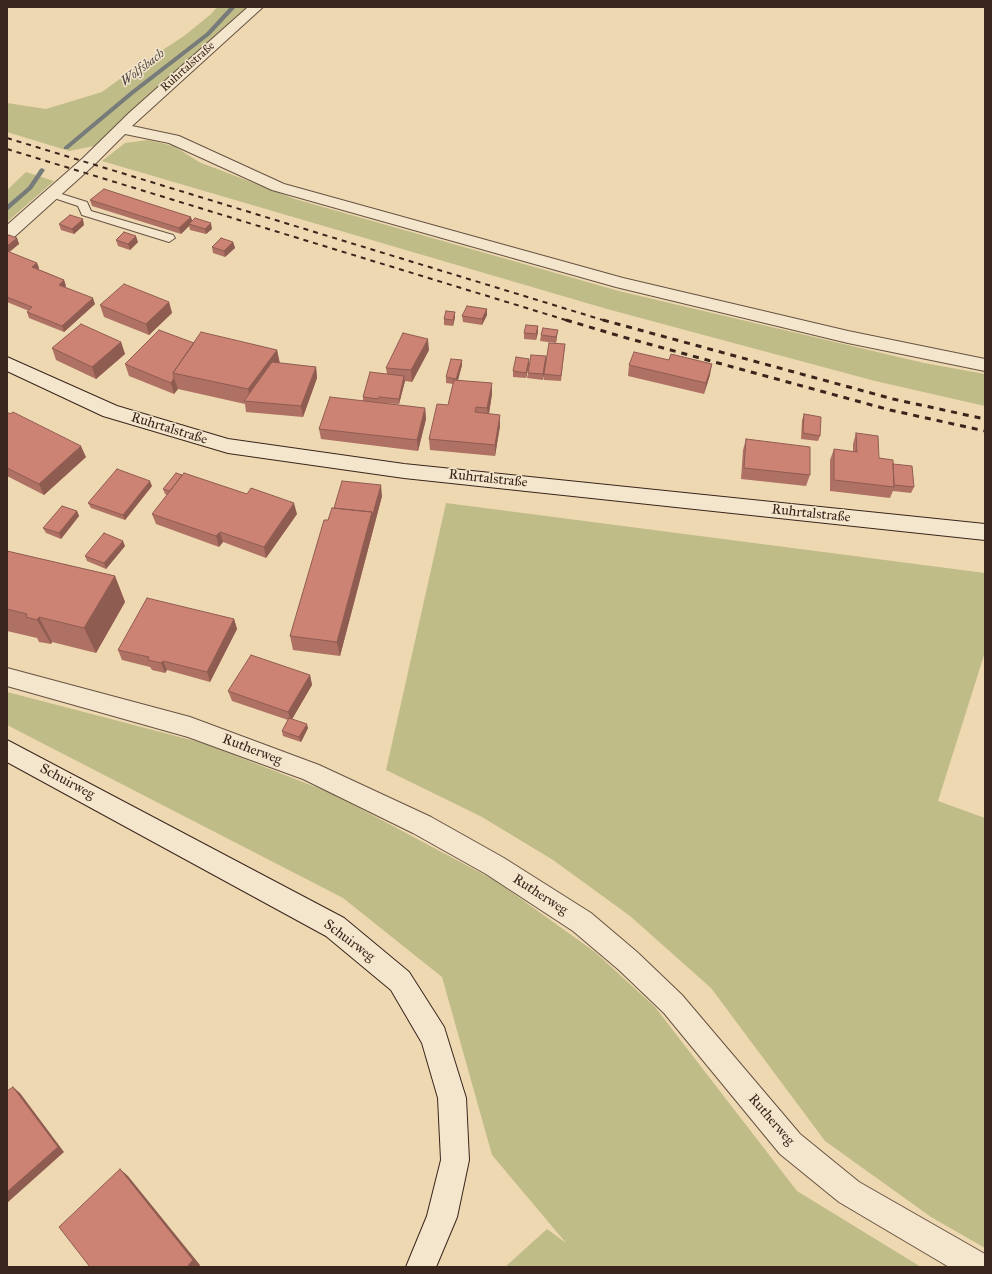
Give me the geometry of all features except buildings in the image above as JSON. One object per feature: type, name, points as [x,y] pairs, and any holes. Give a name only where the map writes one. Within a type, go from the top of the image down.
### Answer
[{"type":"street","name":"Ruhrtalstraße","points":[[7,234],[122,130],[140,110],[256,7]]},
{"type":"street","points":[[122,130],[173,139],[278,187],[622,283],[848,338],[985,365]]},
{"type":"street","name":"Ruhrtalstraße","points":[[7,363],[110,411],[166,429],[228,446],[404,471],[985,532]]},
{"type":"street","name":"Rutherweg","points":[[7,677],[190,727],[311,772],[422,825],[495,866],[582,922],[628,961],[668,998],[790,1144],[849,1192],[978,1267]]},
{"type":"street","name":"Schuirweg","points":[[7,750],[335,927],[400,981],[434,1038],[452,1098],[455,1160],[442,1217],[421,1267]]},
{"type":"lane","points":[[52,194],[83,204],[86,213],[169,238]]},
{"type":"shaded area","points":[[217,7],[251,7],[94,146],[69,151],[7,132],[7,103],[46,109],[102,92],[132,70],[184,36],[211,14]]},
{"type":"shaded area","points":[[148,140],[174,146],[199,162],[295,199],[619,291],[924,363],[985,374],[985,406],[875,381],[607,309],[102,161],[125,143]]},
{"type":"shaded area","points":[[26,172],[54,181],[7,222],[7,190]]},
{"type":"shaded area","points":[[446,503],[985,573],[985,652],[938,801],[985,818],[985,1248],[931,1217],[825,1141],[711,988],[630,916],[553,860],[482,817],[386,770]]},
{"type":"shaded area","points":[[7,692],[203,743],[331,793],[496,881],[595,952],[655,1007],[797,1191],[921,1267],[505,1267],[547,1229],[566,1243],[492,1155],[442,977],[343,898],[7,725]]},
{"type":"waterway","name":"Wolfsbach","points":[[66,148],[133,92],[208,34],[233,7]]},
{"type":"waterway","name":"Wolfsbach","points":[[7,209],[30,188],[42,170]]},
{"type":"railway","points":[[7,138],[606,321]]},
{"type":"railway","points":[[7,149],[569,321]]},
{"type":"railway","points":[[566,320],[890,410],[985,431]]},
{"type":"railway","points":[[603,320],[893,399],[985,419]]}]
